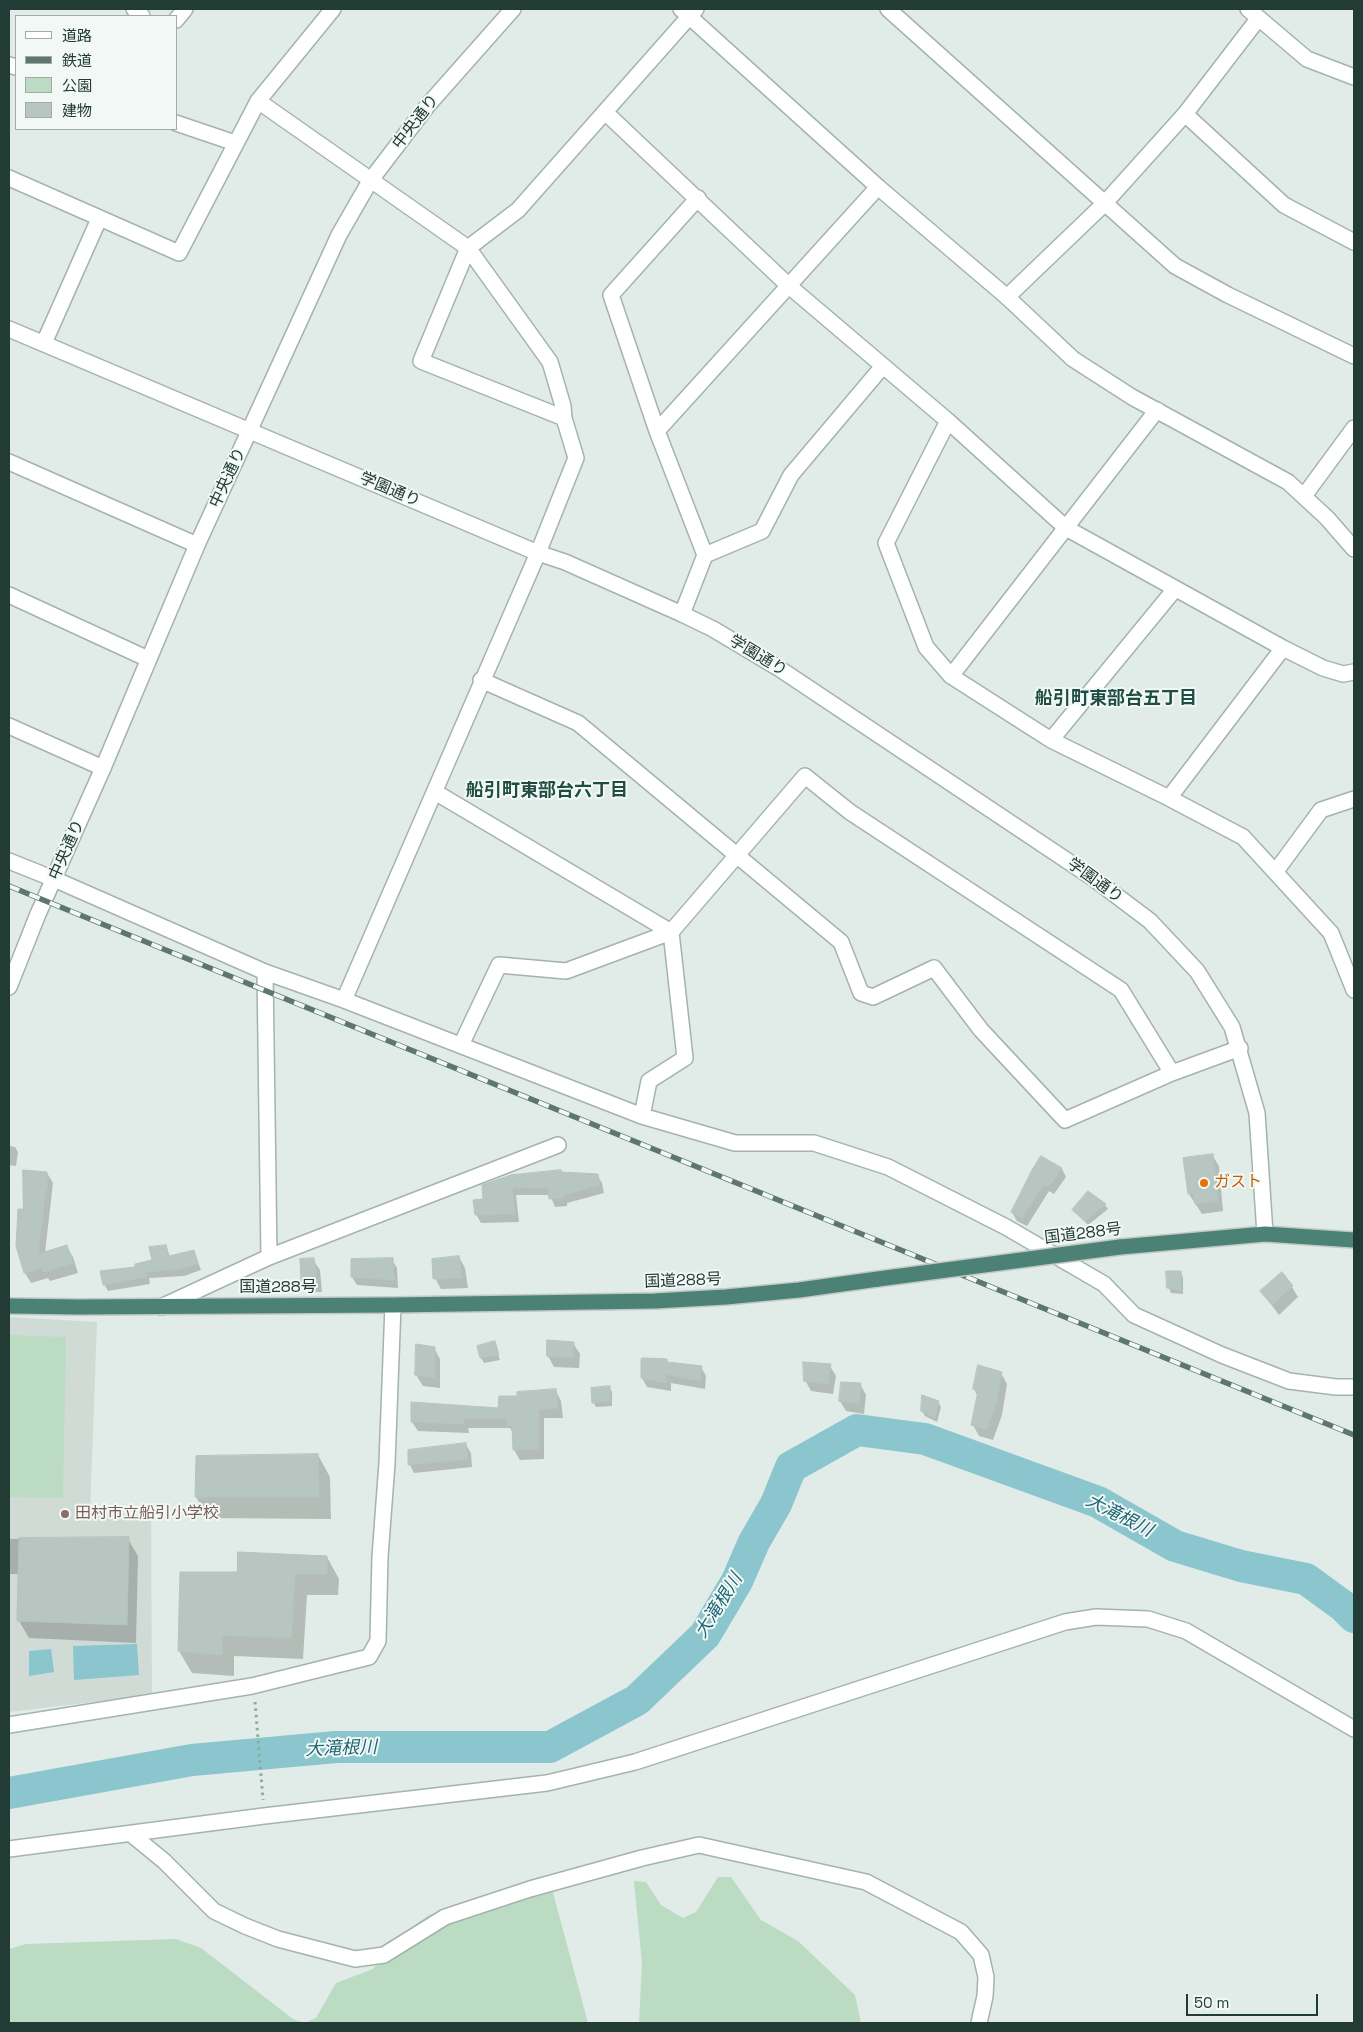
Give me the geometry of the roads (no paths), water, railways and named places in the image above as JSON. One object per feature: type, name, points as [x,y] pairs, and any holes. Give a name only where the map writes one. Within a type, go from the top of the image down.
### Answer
[{"type":"highway","name":"国道288号","points":[[9,1306],[392,1305],[645,1301],[726,1297],[799,1290],[1120,1247],[1265,1234],[1354,1240]]},
{"type":"street","points":[[9,178],[179,253],[258,101],[332,9]]},
{"type":"street","name":"中央通り","points":[[9,987],[34,923],[103,768],[196,545],[250,432],[339,235],[370,181],[428,105],[513,9]]},
{"type":"street","points":[[888,9],[1175,266],[1228,295],[1354,356]]},
{"type":"street","points":[[564,418],[421,361],[468,248],[518,210],[605,112],[689,11],[878,186],[1007,297],[1073,359],[1157,410],[1282,478],[1327,518],[1354,549]]},
{"type":"street","points":[[1007,297],[1104,204],[1185,114],[1253,14],[1307,59],[1354,77]]},
{"type":"street","points":[[258,101],[468,248],[550,362],[576,458],[538,553],[481,680],[435,792],[344,1000]]},
{"type":"street","points":[[605,112],[790,286],[948,421],[1066,528],[1175,590],[1323,668],[1343,674],[1354,672]]},
{"type":"street","points":[[1185,114],[1284,205],[1354,242]]},
{"type":"street","points":[[178,124],[235,143]]},
{"type":"street","points":[[657,431],[790,286],[878,186]]},
{"type":"street","points":[[682,614],[705,555],[657,431],[611,295],[698,198]]},
{"type":"street","points":[[44,343],[99,219]]},
{"type":"street","name":"学園通り","points":[[9,329],[538,553],[565,562],[713,629],[780,669],[1093,878],[1150,921],[1197,971],[1232,1027],[1240,1048],[1257,1113],[1265,1234]]},
{"type":"street","points":[[705,555],[762,531],[791,475],[883,366]]},
{"type":"street","points":[[951,676],[1157,410]]},
{"type":"street","points":[[948,421],[886,543],[926,647],[951,676],[1051,740],[1243,837],[1331,933],[1354,990]]},
{"type":"street","points":[[1304,496],[1354,428]]},
{"type":"street","points":[[9,462],[196,545]]},
{"type":"street","points":[[1051,740],[1175,590]]},
{"type":"street","points":[[9,595],[148,659]]},
{"type":"street","points":[[1169,798],[1284,648]]},
{"type":"street","points":[[481,680],[578,723],[841,942],[861,993],[873,997],[934,968],[982,1030],[1065,1120],[1172,1073],[1240,1048]]},
{"type":"street","points":[[9,726],[103,768]]},
{"type":"street","points":[[460,1046],[499,964],[566,971],[671,932],[805,776],[850,812],[1121,990],[1172,1073]]},
{"type":"street","points":[[435,792],[671,932]]},
{"type":"street","points":[[1276,871],[1321,810],[1354,799]]},
{"type":"street","points":[[9,861],[265,972],[344,1000],[642,1116],[735,1143],[814,1144],[888,1167],[1006,1226],[1104,1284],[1134,1315],[1289,1381],[1336,1387],[1354,1387]]},
{"type":"street","points":[[642,1116],[649,1080],[684,1058],[671,932]]},
{"type":"street","points":[[265,972],[269,1257]]},
{"type":"street","points":[[161,1306],[269,1257],[558,1145]]},
{"type":"street","points":[[9,1725],[252,1686],[368,1657],[378,1641],[380,1557],[387,1462],[392,1305]]},
{"type":"street","points":[[9,1849],[264,1816],[547,1783],[635,1762],[1064,1622],[1096,1617],[1148,1619],[1186,1631],[1354,1729]]},
{"type":"street","points":[[131,1834],[164,1861],[214,1911],[278,1939],[355,1959],[384,1955],[445,1917],[540,1886],[642,1858],[699,1845],[866,1882],[962,1932],[981,1955],[986,1977],[985,1996],[979,2023]]},
{"type":"water","points":[[137,1644],[139,1675],[74,1680],[73,1646]]},
{"type":"water","points":[[51,1649],[54,1672],[29,1676],[29,1651]]},
{"type":"waterway","name":"大滝根川","points":[[9,1793],[192,1760],[336,1747],[550,1747],[637,1700],[705,1635],[737,1581],[754,1542],[776,1504],[791,1467],[857,1430],[925,1439],[1098,1502],[1175,1546],[1241,1566],[1306,1579],[1343,1606],[1354,1617]]},
{"type":"railway","points":[[9,886],[1354,1435]]},
{"type":"place","name":"ガスト","points":[[1204,1183]]},
{"type":"place","name":"田村市立船引小学校","points":[[65,1514]]},
{"type":"district","name":"船引町東部台五丁目","points":[[1116,699]]},
{"type":"district","name":"船引町東部台六丁目","points":[[547,791]]}]
